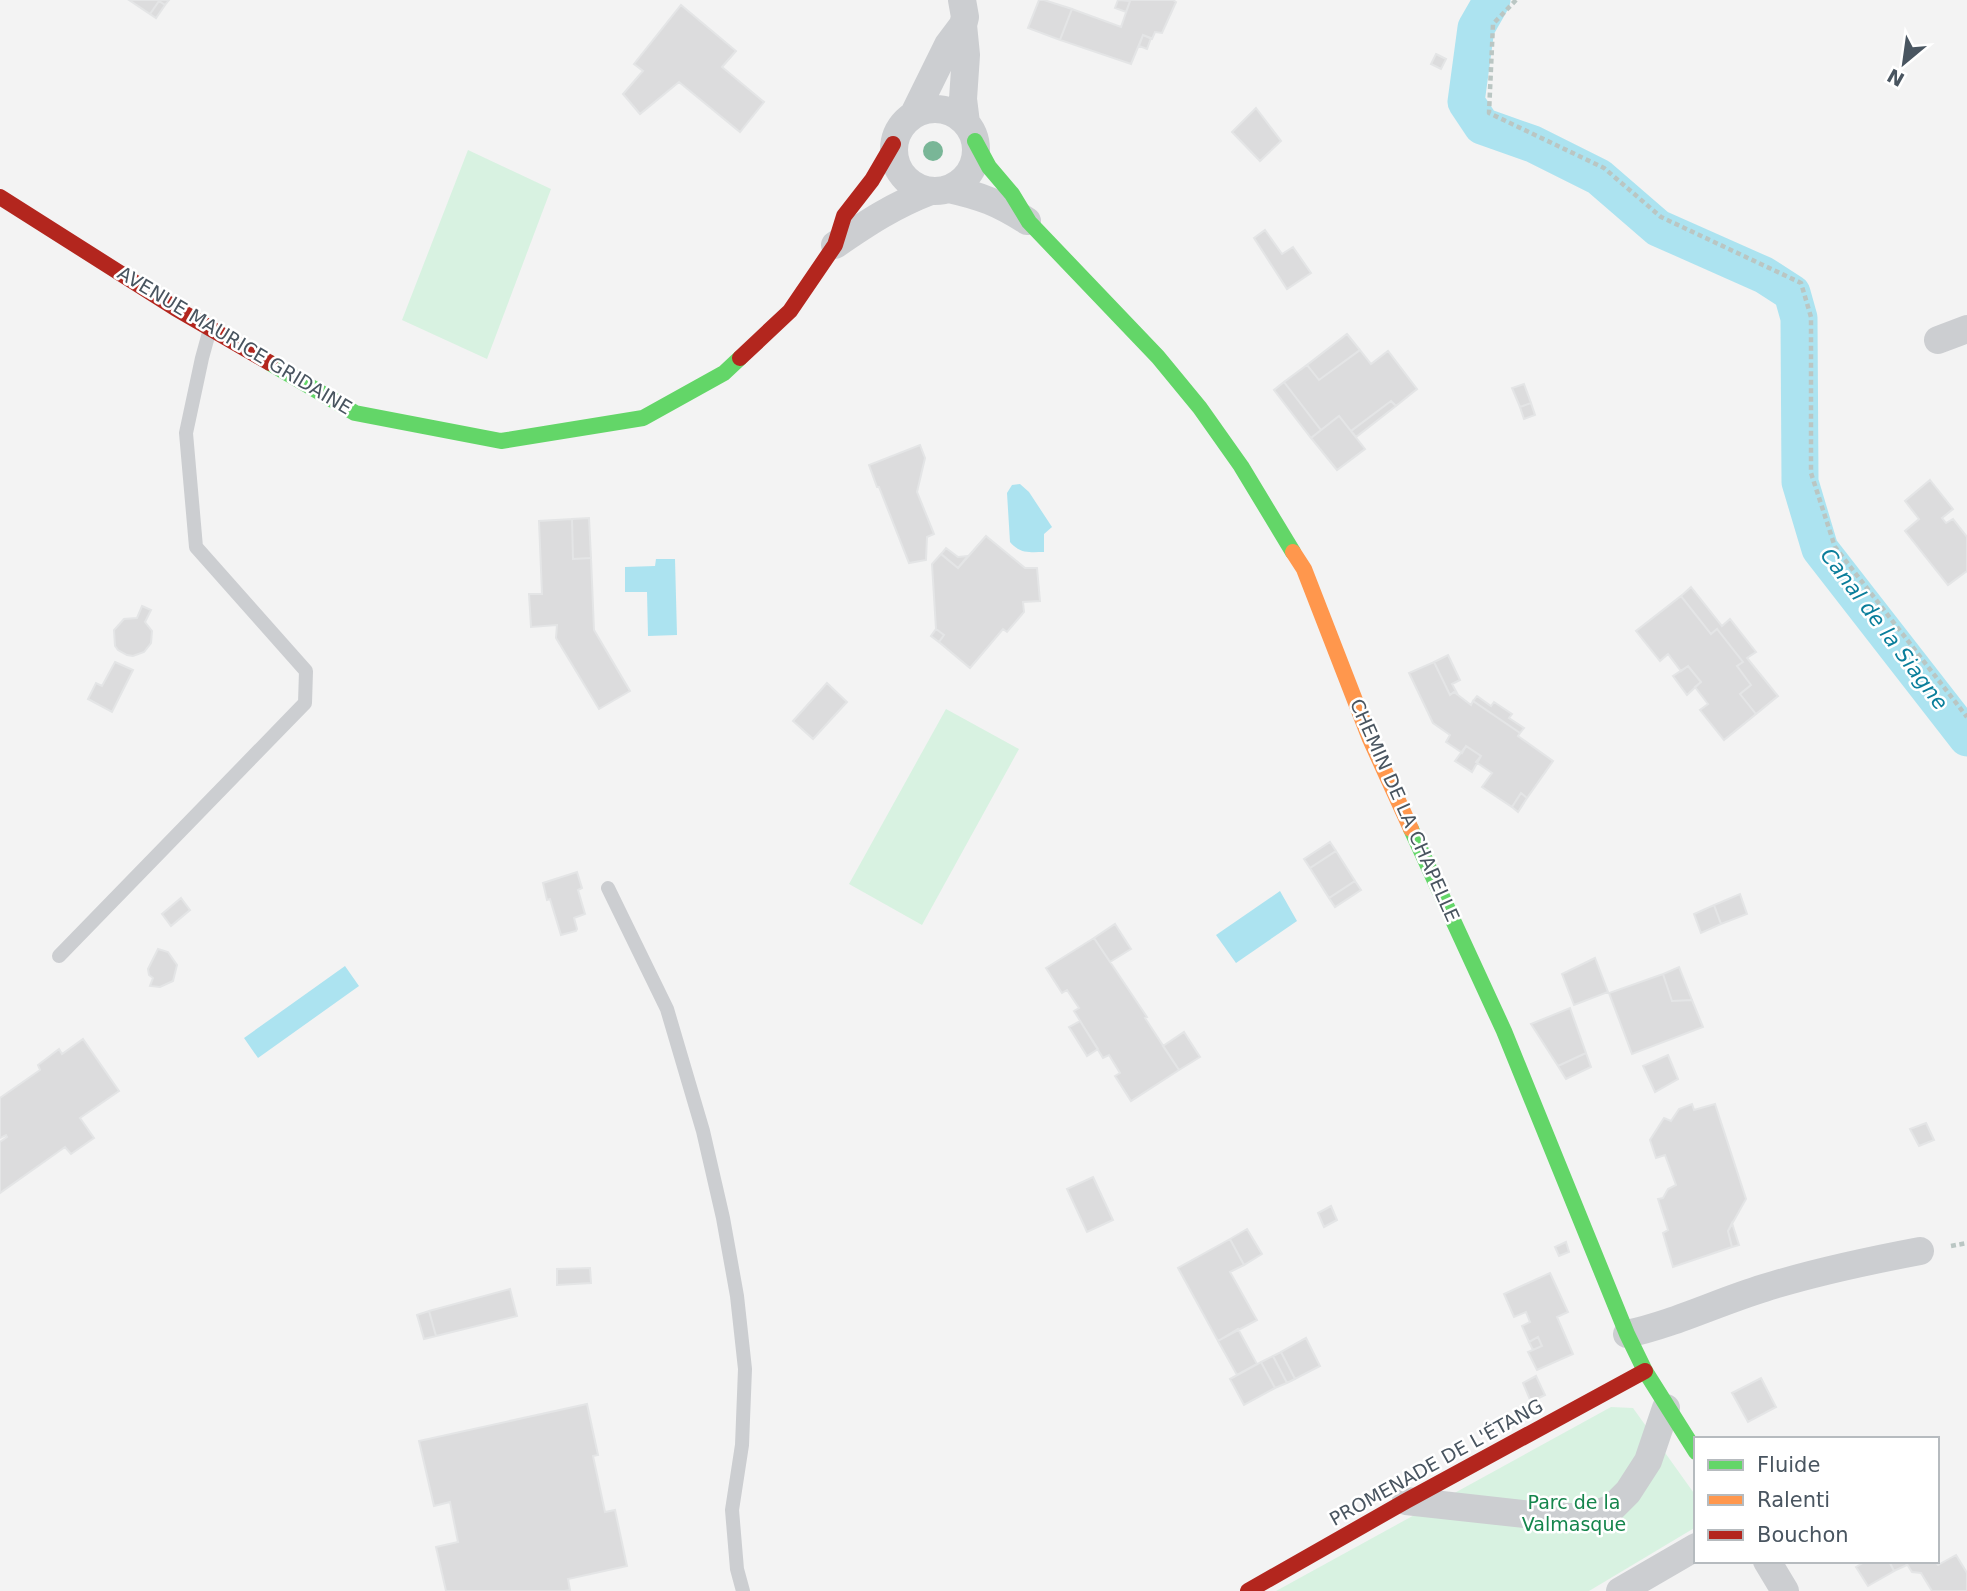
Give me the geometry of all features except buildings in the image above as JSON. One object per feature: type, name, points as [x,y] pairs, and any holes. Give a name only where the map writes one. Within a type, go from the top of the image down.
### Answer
[{"type":"street","points":[[914,114],[968,10]]},
{"type":"street","points":[[968,10],[963,99],[971,132],[976,153],[974,165],[960,184],[940,190],[918,188],[898,170],[893,144],[897,131],[914,114],[928,109],[942,109],[955,114],[971,132]]},
{"type":"street","name":"CHEMIN DE LA CHAPELLE","points":[[971,132],[989,167],[1012,194],[1028,222]]},
{"type":"street","name":"AVENUE MAURICE GRIDAINE","points":[[0,197],[175,308],[355,413],[501,441],[642,418],[724,373],[790,311],[835,245],[844,216],[872,180],[893,144]]},
{"type":"street","name":"CHEMIN DE LA CHAPELLE","points":[[940,190],[978,195],[1000,204],[1028,222],[1158,357],[1200,408],[1241,466],[1304,569],[1370,739],[1504,1031],[1627,1334],[1666,1408],[1694,1449]]},
{"type":"street","name":"AVENUE MAURICE GRIDAINE","points":[[835,245],[904,201],[940,190]]},
{"type":"street","points":[[1938,340],[1967,329]]},
{"type":"street","points":[[1627,1334],[1652,1329],[1761,1289],[1814,1273],[1920,1251]]},
{"type":"street","name":"PROMENADE DE L'ÉTANG","points":[[1248,1591],[1645,1371]]},
{"type":"street","points":[[1406,1502],[1587,1518],[1612,1508],[1628,1492],[1648,1461],[1666,1408]]},
{"type":"street","points":[[1620,1591],[1694,1548]]},
{"type":"street","points":[[1768,1563],[1785,1591]]},
{"type":"lane","points":[[59,956],[304,704],[306,671],[196,547],[186,433],[210,328]]},
{"type":"lane","points":[[608,888],[667,1009],[703,1131],[723,1218],[737,1296],[745,1369],[742,1445],[732,1510],[737,1569],[743,1591]]},
{"type":"path","points":[[1516,0],[1493,24],[1489,113],[1604,168],[1661,217],[1801,283],[1811,317],[1811,473],[1835,547],[1967,717]]},
{"type":"green space","points":[[468,150],[551,189],[487,359],[402,320]]},
{"type":"green space","points":[[946,709],[1019,749],[922,925],[849,884]]},
{"type":"green space","name":"Parc de la Valmasque","points":[[1611,1407],[1633,1408],[1694,1493],[1694,1528],[1589,1591],[1276,1591]]},
{"type":"water","points":[[1020,484],[1029,492],[1052,527],[1044,534],[1044,552],[1021,550],[1010,542],[1007,493],[1012,485]]},
{"type":"water","points":[[656,559],[675,559],[677,635],[648,636],[647,592],[625,592],[625,567],[655,566]]},
{"type":"water","points":[[1280,891],[1297,921],[1236,963],[1216,935]]},
{"type":"water","points":[[345,966],[359,986],[258,1058],[244,1038]]},
{"type":"waterway","name":"Canal de la Siagne","points":[[1492,0],[1476,28],[1466,102],[1482,126],[1533,144],[1599,177],[1658,228],[1764,275],[1792,293],[1799,318],[1800,482],[1820,549],[1967,738]]},
{"type":"traffic: fast","points":[[975,141],[989,167],[1012,194],[1029,222],[1158,357],[1200,408],[1241,466],[1293,552]]},
{"type":"traffic: fast","points":[[270,363],[355,413],[501,441],[643,418],[724,373],[740,358]]},
{"type":"traffic: fast","points":[[1411,829],[1504,1031],[1627,1334],[1645,1371],[1694,1449]]},
{"type":"traffic: slow","points":[[1293,552],[1304,569],[1370,739],[1411,829]]},
{"type":"traffic: jam","points":[[740,358],[790,311],[835,245],[844,216],[872,180],[893,144]]},
{"type":"traffic: jam","points":[[0,197],[175,308],[270,363]]},
{"type":"traffic: jam","points":[[1248,1591],[1406,1501],[1645,1371]]}]
